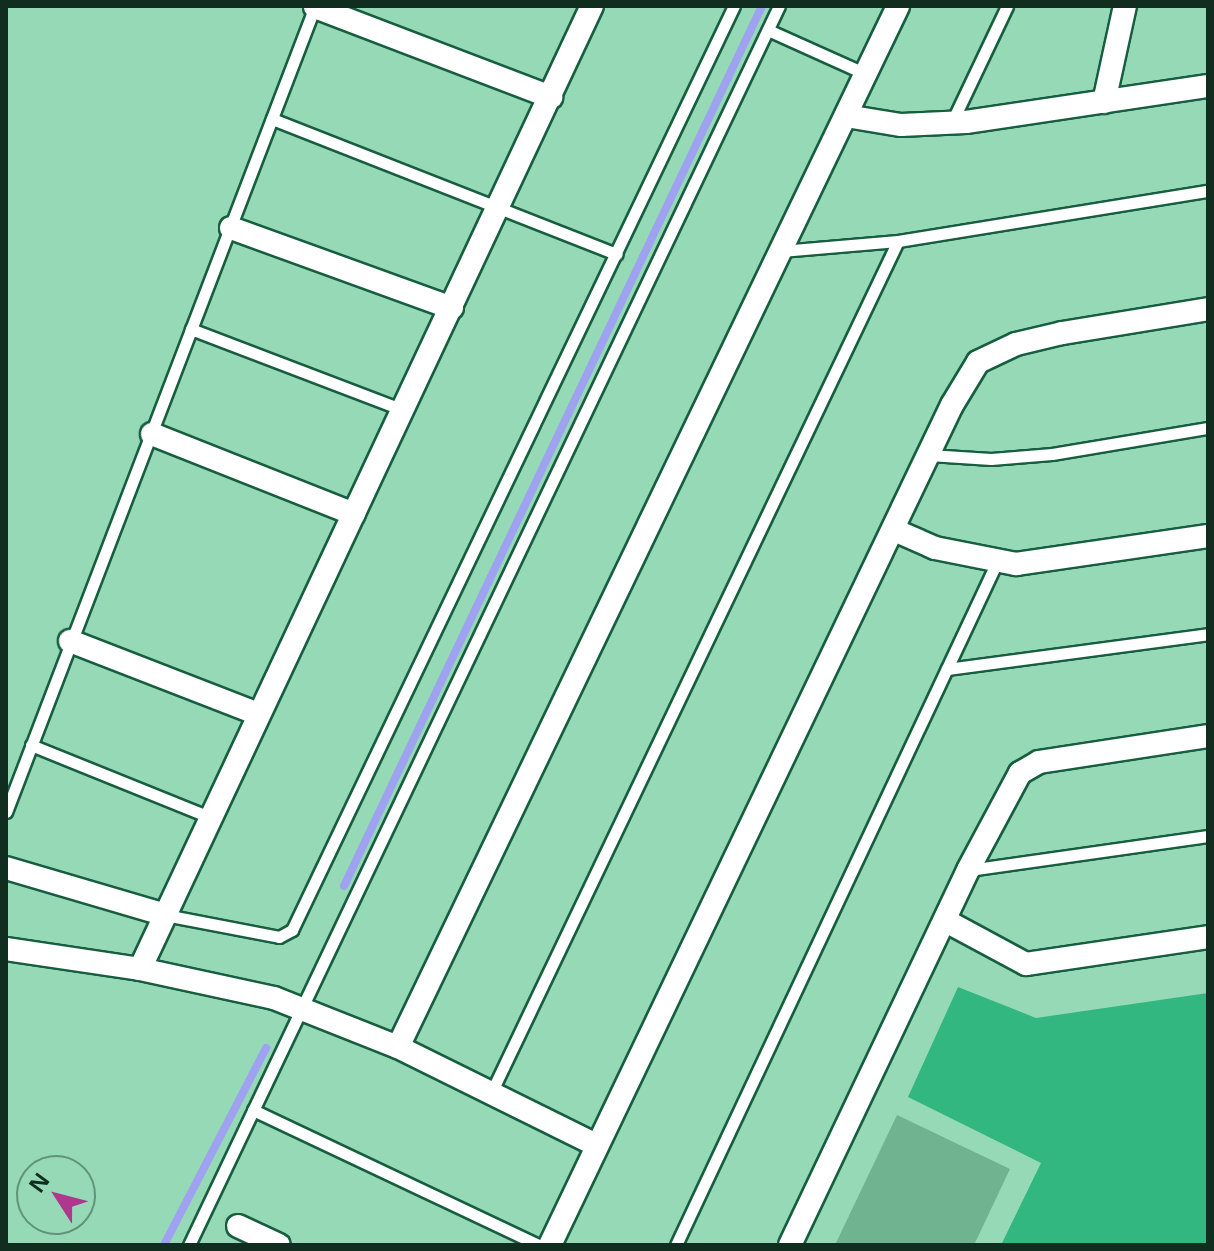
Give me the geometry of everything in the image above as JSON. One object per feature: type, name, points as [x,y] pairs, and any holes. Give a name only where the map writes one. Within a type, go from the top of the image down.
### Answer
[{"type":"street","points":[[315,6],[551,97]]},
{"type":"street","points":[[140,969],[162,914],[452,308],[592,6]]},
{"type":"street","points":[[398,1047],[898,6]]},
{"type":"street","points":[[1104,102],[1125,6]]},
{"type":"street","points":[[846,116],[901,125],[952,123],[1208,86]]},
{"type":"street","points":[[231,228],[452,308]]},
{"type":"street","points":[[550,1245],[929,455],[978,362],[1016,344],[1062,333],[1208,309]]},
{"type":"street","points":[[152,434],[354,514]]},
{"type":"street","points":[[894,530],[935,548],[997,562],[1059,561],[1208,536]]},
{"type":"street","points":[[70,641],[258,714]]},
{"type":"street","points":[[790,1245],[968,870],[1014,781],[1028,766],[1208,736]]},
{"type":"street","points":[[6,868],[162,914]]},
{"type":"street","points":[[946,921],[1026,964],[1208,937]]},
{"type":"street","points":[[6,949],[140,969],[302,1009],[398,1047],[596,1145]]},
{"type":"street","points":[[238,1226],[279,1245]]},
{"type":"lane","points":[[6,812],[315,6]]},
{"type":"lane","points":[[162,914],[279,937],[292,930],[734,6]]},
{"type":"lane","points":[[189,1245],[779,6]]},
{"type":"lane","points":[[952,123],[1007,6]]},
{"type":"lane","points":[[768,30],[866,74]]},
{"type":"lane","points":[[272,119],[500,205],[616,254]]},
{"type":"lane","points":[[781,251],[898,241],[1208,191]]},
{"type":"lane","points":[[491,1093],[898,241]]},
{"type":"lane","points":[[191,329],[403,410]]},
{"type":"lane","points":[[929,455],[991,459],[1052,454],[1208,428]]},
{"type":"lane","points":[[676,1245],[997,562]]},
{"type":"lane","points":[[947,669],[1208,634]]},
{"type":"lane","points":[[31,745],[209,817]]},
{"type":"lane","points":[[968,870],[1208,836]]},
{"type":"lane","points":[[253,1110],[538,1245]]},
{"type":"green space","points":[[958,987],[1036,1018],[1208,993],[1208,1245],[1001,1245],[1041,1163],[908,1097]]},
{"type":"building","points":[[897,1115],[1010,1169],[974,1245],[835,1245]]},
{"type":"waterway","points":[[344,886],[762,6]]},
{"type":"waterway","points":[[164,1245],[266,1048]]}]
